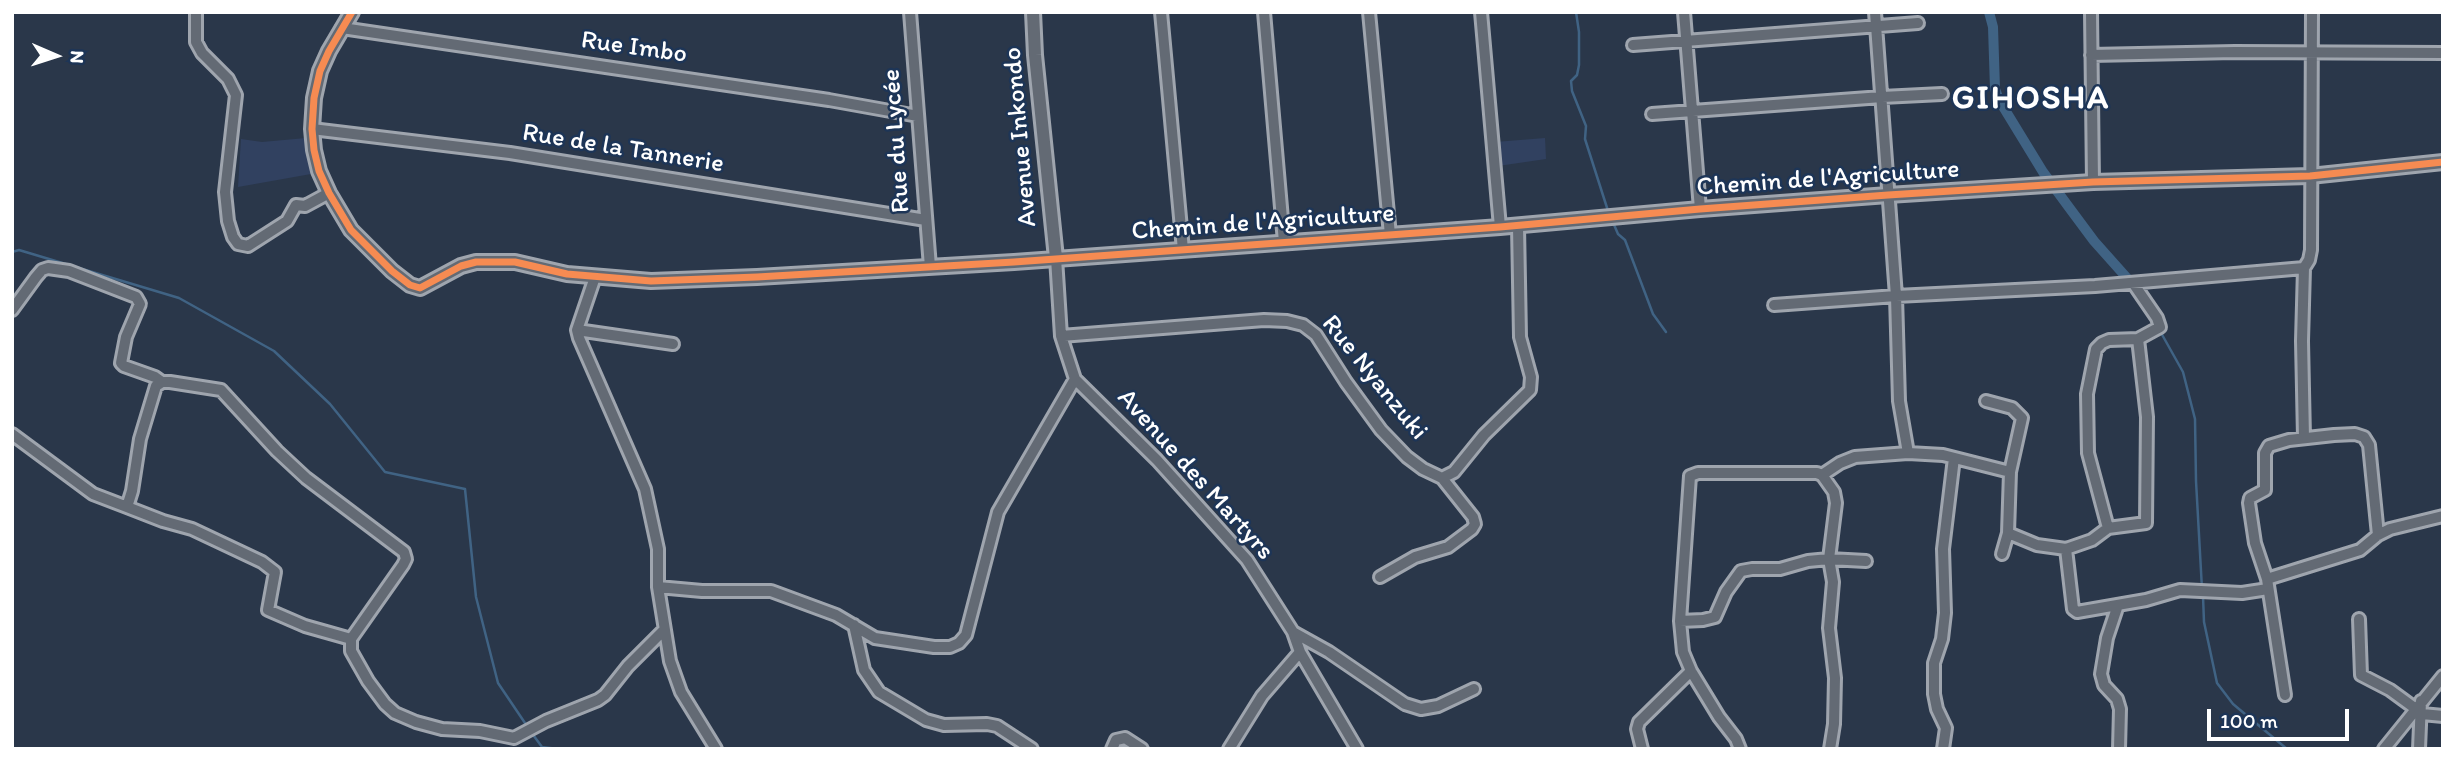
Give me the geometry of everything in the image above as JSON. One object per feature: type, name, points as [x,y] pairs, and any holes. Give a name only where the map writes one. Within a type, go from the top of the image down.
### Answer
[{"type":"street","points":[[196,12],[196,42],[202,53],[228,79],[236,95],[225,192],[228,221],[238,244],[248,246],[287,221],[296,205],[305,206],[329,193]]},
{"type":"street","name":"Chemin de l'Agriculture","points":[[352,12],[320,71],[314,98],[312,129],[319,171],[329,193],[365,247],[415,287],[425,287],[461,266],[476,262],[515,262],[567,274],[651,281],[930,267],[1500,228],[1888,195],[2093,182],[2310,176],[2443,162]]},
{"type":"street","name":"Rue du Lycée","points":[[910,12],[930,267]]},
{"type":"street","name":"Avenue Inkondo","points":[[1033,12],[1056,258]]},
{"type":"street","points":[[1161,12],[1183,250]]},
{"type":"street","points":[[1264,12],[1284,242]]},
{"type":"street","points":[[1369,12],[1390,235]]},
{"type":"street","points":[[1481,12],[1500,228]]},
{"type":"street","points":[[1684,12],[1700,209]]},
{"type":"street","points":[[1875,12],[1896,296],[1898,388],[1908,453]]},
{"type":"street","points":[[2091,12],[2093,182]]},
{"type":"street","points":[[2304,438],[2302,341],[2304,268],[2311,250],[2312,12]]},
{"type":"street","points":[[1633,45],[1918,23]]},
{"type":"street","name":"Rue Imbo","points":[[342,28],[815,98],[918,116]]},
{"type":"street","points":[[2091,55],[2443,53]]},
{"type":"street","points":[[1652,114],[1942,94]]},
{"type":"street","name":"Rue de la Tannerie","points":[[312,129],[510,153],[926,220]]},
{"type":"street","points":[[1380,577],[1415,557],[1448,547],[1472,529],[1475,524],[1474,517],[1442,478],[1454,472],[1484,435],[1530,390],[1531,377],[1520,337],[1518,226]]},
{"type":"street","name":"Avenue des Martyrs","points":[[1056,258],[1061,336],[1075,379],[1157,460],[1247,560],[1293,632],[1300,652],[1357,749]]},
{"type":"street","points":[[12,310],[36,277],[48,268],[69,271],[136,297],[140,304],[126,337],[121,363],[124,366],[162,382],[221,390],[306,478],[404,552],[406,559],[403,565],[351,639],[351,651],[355,661],[384,704],[395,713],[442,729],[480,731],[514,738],[546,721],[598,701],[663,631]]},
{"type":"street","points":[[1774,305],[2133,283],[2304,268]]},
{"type":"street","points":[[595,276],[577,330],[645,489],[658,548],[658,587],[663,631],[670,661],[681,692],[716,749]]},
{"type":"street","points":[[2108,528],[2088,453],[2087,394],[2096,349],[2109,340],[2138,339],[2160,327],[2157,318],[2133,283]]},
{"type":"street","name":"Rue Nyanzuki","points":[[1061,336],[1264,320],[1303,325],[1316,335],[1381,430],[1407,457],[1442,478]]},
{"type":"street","points":[[577,330],[673,344]]},
{"type":"street","points":[[2008,533],[2037,545],[2066,549],[2092,540],[2108,528],[2143,524],[2148,520],[2147,417],[2138,339]]},
{"type":"street","points":[[658,587],[702,591],[771,591],[814,605],[875,638],[934,648],[950,647],[959,643],[966,635],[998,512],[1075,379]]},
{"type":"street","points":[[127,507],[147,412],[156,386],[162,382]]},
{"type":"street","points":[[1986,401],[2012,408],[2022,418],[2010,472],[2008,533],[2002,554]]},
{"type":"street","points":[[12,434],[53,467],[93,494],[163,521],[192,529],[262,562],[275,572],[268,610],[305,626],[351,639]]},
{"type":"street","points":[[2285,695],[2267,584],[2255,543],[2249,503],[2250,498],[2265,490],[2265,453],[2269,446],[2304,438],[2355,435],[2364,438],[2369,444],[2378,535]]},
{"type":"street","points":[[1822,475],[1855,457],[1908,453],[1942,455],[2010,472]]},
{"type":"street","points":[[1943,749],[1946,728],[1937,709],[1934,694],[1934,663],[1942,639],[1945,613],[1943,549],[1954,458]]},
{"type":"street","points":[[1740,749],[1691,671],[1683,652],[1680,621],[1690,476],[1698,473],[1816,473],[1822,475],[1834,492],[1836,503],[1829,559],[1833,582],[1829,628],[1835,678],[1834,724],[1830,749]]},
{"type":"street","points":[[2066,549],[2075,611],[2118,605],[2180,590],[2242,593],[2360,550],[2378,535],[2409,523],[2443,516]]},
{"type":"street","points":[[1680,621],[1714,617],[1726,592],[1741,571],[1780,569],[1808,561],[1829,559],[1866,561]]},
{"type":"street","points":[[2118,605],[2106,638],[2101,674],[2104,685],[2117,699],[2120,709],[2119,749]]},
{"type":"street","points":[[2359,619],[2361,675],[2419,708],[2443,716]]},
{"type":"street","points":[[855,625],[864,670],[879,692],[926,720],[944,725],[998,726],[1031,749]]},
{"type":"street","points":[[1293,632],[1329,652],[1405,704],[1421,709],[1438,706],[1474,689]]},
{"type":"street","points":[[1229,749],[1262,696],[1300,652]]},
{"type":"street","points":[[1642,749],[1637,729],[1639,722],[1691,671]]},
{"type":"street","points":[[2384,749],[2443,676]]},
{"type":"street","points":[[2419,708],[2419,749]]},
{"type":"street","points":[[1112,749],[1119,738],[1125,738],[1142,749]]},
{"type":"shaded area","points":[[306,138],[311,174],[238,187],[241,139],[262,142]]},
{"type":"shaded area","points":[[1545,138],[1546,159],[1498,166],[1495,142]]},
{"type":"waterway","points":[[1576,12],[1579,65],[1577,75],[1571,81],[1572,91],[1586,126],[1585,139],[1609,214]]},
{"type":"waterway","points":[[1989,12],[1993,27],[1995,89],[1999,100],[2043,172],[2094,241],[2135,287]]},
{"type":"waterway","points":[[1612,220],[1618,234],[1625,240],[1653,314],[1666,332]]},
{"type":"waterway","points":[[12,252],[19,250],[179,298],[274,351],[330,404],[385,472],[465,489],[476,597],[498,683],[527,726]]},
{"type":"waterway","points":[[2160,331],[2183,372],[2195,419],[2202,589]]},
{"type":"waterway","points":[[2203,596],[2204,622],[2217,683],[2233,704],[2287,749]]},
{"type":"waterway","points":[[531,732],[542,747],[558,749]]},
{"type":"cycle path","points":[[352,12],[320,71],[314,98],[312,129],[319,171],[351,230],[392,271],[410,285],[420,288],[461,266],[476,262],[515,262],[567,274],[651,281],[757,277],[1014,262],[1500,227],[1888,195],[2093,182],[2310,176],[2443,162]]},
{"type":"district","name":"GIHOSHA","points":[[2031,100]]}]
